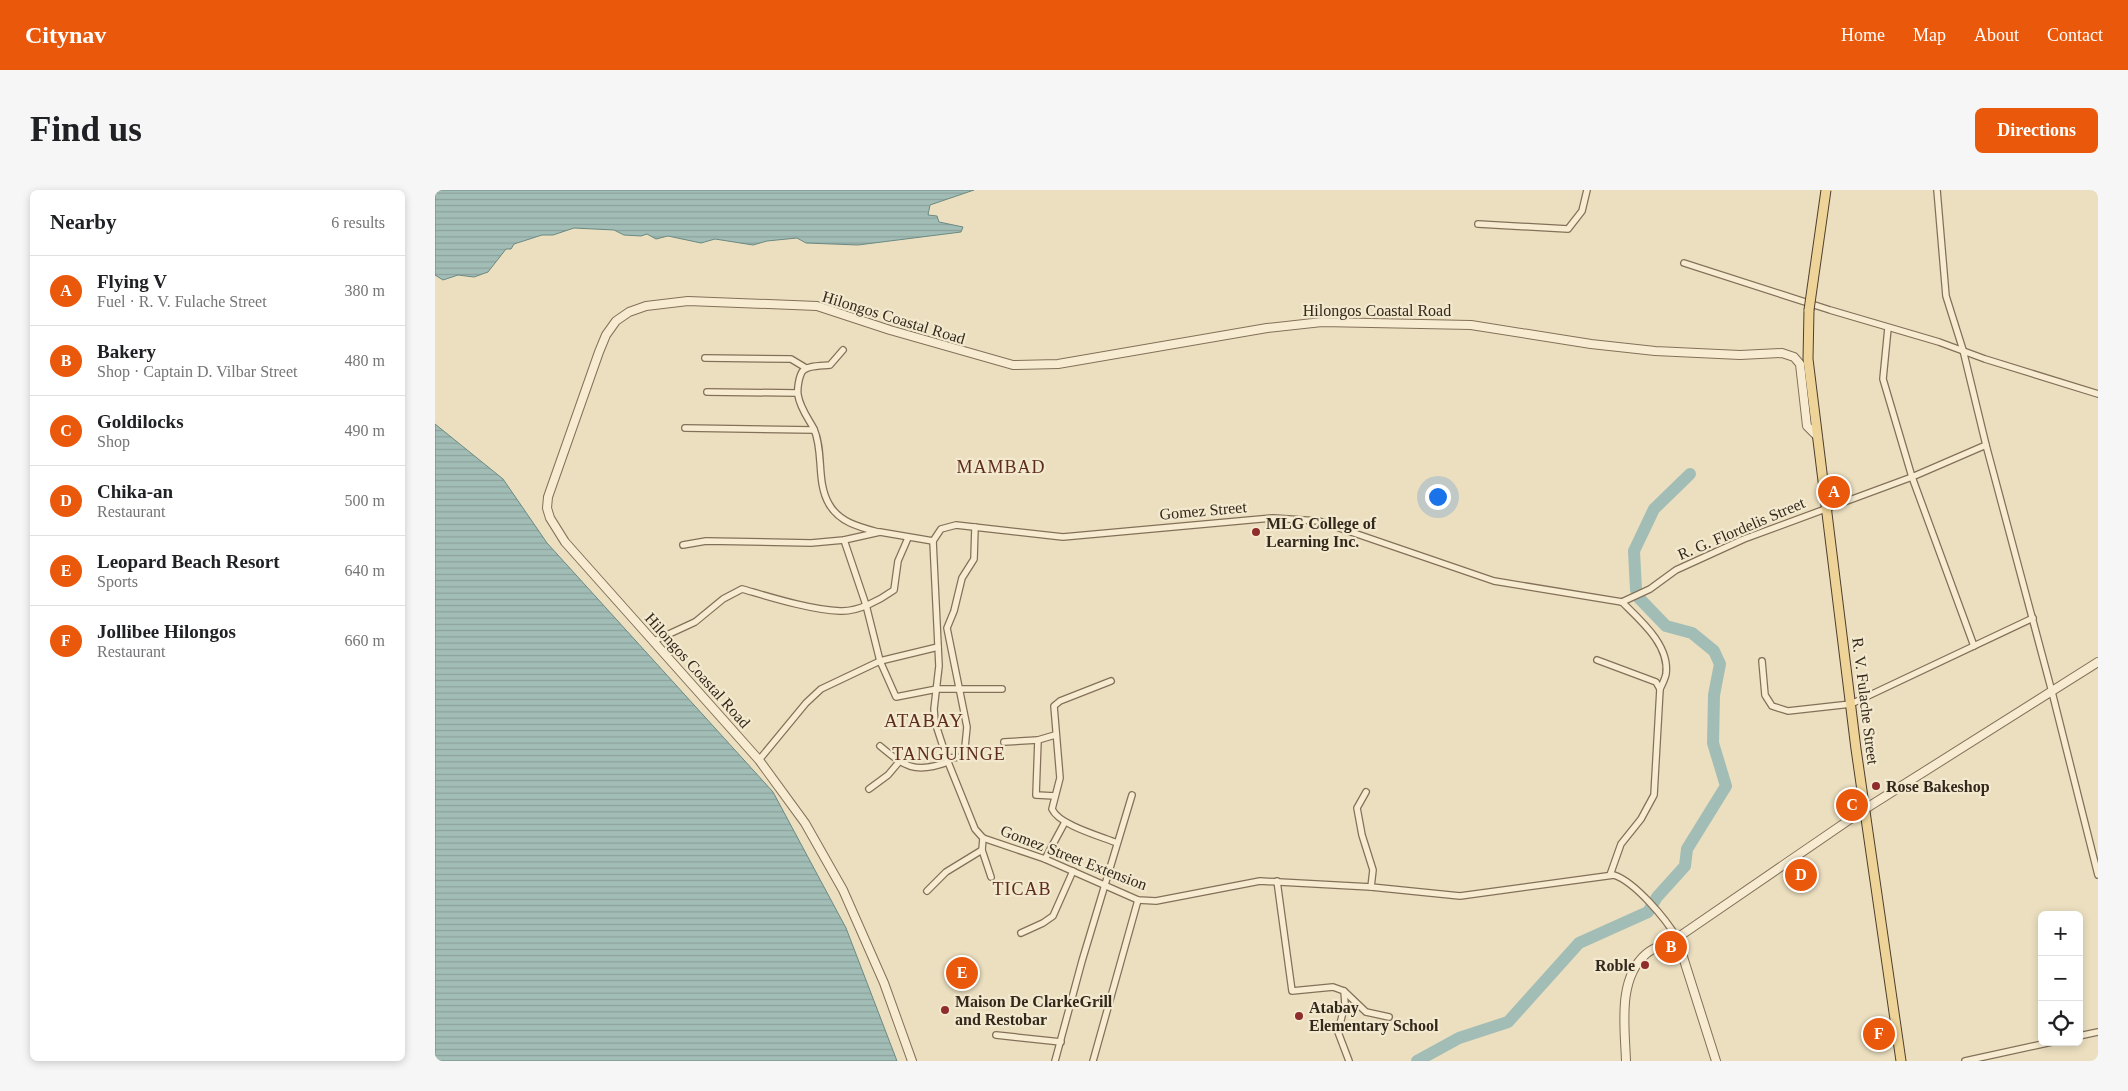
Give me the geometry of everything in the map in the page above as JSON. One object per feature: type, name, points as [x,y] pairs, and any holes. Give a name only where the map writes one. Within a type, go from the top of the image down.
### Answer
[{"type":"main road","name":"R. V. Fulache Street","points":[[1826,190],[1809,310],[1808,359],[1851,704],[1901,1061]]},
{"type":"street","points":[[1478,224],[1568,230],[1582,211],[1587,190]]},
{"type":"street","points":[[1937,190],[1946,296],[1963,350],[1986,445],[2053,692],[2098,876]]},
{"type":"street","points":[[1684,263],[1963,350],[1985,360],[2098,394]]},
{"type":"street","name":"Hilongos Coastal Road","points":[[912,1061],[884,983],[843,890],[805,823],[759,760],[565,542],[550,518],[547,508],[552,481],[606,335],[616,321],[629,312],[665,303],[708,302],[817,306],[890,330],[1013,365],[1058,364],[1267,328],[1322,322],[1471,325],[1591,344],[1689,353],[1740,355],[1782,353],[1794,357],[1799,364],[1808,430],[1818,435]]},
{"type":"street","points":[[1888,328],[1883,379],[1912,477],[1973,646]]},
{"type":"street","points":[[843,350],[830,365],[806,368],[801,373],[797,393],[805,416],[814,430],[825,494],[829,504],[837,514],[848,522],[880,532],[933,541]]},
{"type":"street","points":[[705,358],[791,359],[806,368]]},
{"type":"street","points":[[707,392],[797,393]]},
{"type":"street","points":[[685,428],[814,430]]},
{"type":"street","name":"R. G. Flordelis Street","points":[[1622,602],[1649,589],[1676,570],[1744,539],[1912,477],[1986,445]]},
{"type":"street","name":"Gomez Street","points":[[933,541],[941,529],[956,525],[1063,536],[1273,518],[1319,521],[1494,581],[1622,602]]},
{"type":"street","points":[[880,746],[899,762],[914,768],[927,769],[947,760],[963,757],[966,753],[967,727],[947,628],[954,611],[962,578],[974,559],[975,527]]},
{"type":"street","points":[[683,545],[706,541],[811,543],[844,540],[880,532]]},
{"type":"street","points":[[654,641],[695,622],[723,599],[742,589],[774,598],[842,612],[866,605],[894,590],[898,561],[908,538]]},
{"type":"street","points":[[844,540],[866,605],[880,660],[896,697],[937,689],[1002,689]]},
{"type":"street","name":"Gomez Street Extension","points":[[933,541],[938,647],[937,689],[934,709],[935,722],[947,760],[975,829],[983,838],[1045,859],[1138,900],[1156,901],[1260,881],[1460,896],[1610,875]]},
{"type":"street","points":[[1622,602],[1648,628],[1662,650],[1666,674],[1660,689],[1655,795],[1641,819],[1621,844],[1610,875],[1625,879],[1669,924],[1677,938],[1716,1061]]},
{"type":"street","points":[[1762,662],[1765,695],[1772,706],[1788,711],[1851,704],[2033,618]]},
{"type":"street","points":[[759,760],[806,703],[821,689],[880,660],[938,647]]},
{"type":"street","points":[[1597,660],[1655,682],[1660,689]]},
{"type":"street","points":[[1626,1061],[1624,1018],[1627,985],[1635,967],[1646,954],[1677,938],[1865,809],[2098,662]]},
{"type":"street","points":[[1111,681],[1056,704],[1053,709],[1060,778],[1052,809],[1065,822],[1117,843]]},
{"type":"street","points":[[1005,742],[1038,740],[1055,735]]},
{"type":"street","points":[[1038,740],[1037,795],[1055,796]]},
{"type":"street","points":[[869,788],[888,775],[899,762]]},
{"type":"street","points":[[1366,792],[1357,808],[1362,836],[1373,870],[1371,888]]},
{"type":"street","points":[[1055,1061],[1082,961],[1106,887],[1132,795]]},
{"type":"street","points":[[1045,859],[1065,822]]},
{"type":"street","points":[[983,838],[982,850],[991,877]]},
{"type":"street","points":[[927,891],[946,872],[982,850]]},
{"type":"street","points":[[1021,932],[1043,924],[1053,916],[1073,871]]},
{"type":"street","points":[[1277,881],[1292,991],[1333,987],[1344,991],[1366,1012],[1389,1016]]},
{"type":"street","points":[[1093,1061],[1138,900]]},
{"type":"street","points":[[1344,991],[1345,1004],[1338,1032],[1349,1061]]},
{"type":"street","points":[[2083,1035],[2098,1032]]},
{"type":"street","points":[[997,1035],[1061,1042]]},
{"type":"street","points":[[1965,1061],[2038,1045]]},
{"type":"water","points":[[435,190],[974,190],[930,205],[928,215],[937,216],[939,222],[963,227],[961,232],[858,245],[806,243],[797,238],[767,241],[753,245],[715,239],[701,243],[668,236],[656,239],[647,234],[641,236],[624,235],[614,230],[574,228],[514,244],[511,249],[506,249],[488,272],[474,277],[458,275],[443,280],[435,275]]},
{"type":"water","points":[[435,424],[503,479],[547,543],[773,792],[846,928],[897,1061],[435,1061]]},
{"type":"waterway","points":[[1636,590],[1634,551],[1654,509],[1690,474]]},
{"type":"waterway","points":[[1417,1061],[1459,1038],[1508,1022],[1579,943],[1648,912],[1657,897],[1685,866],[1687,849],[1726,786],[1713,743],[1714,695],[1720,664],[1714,651],[1692,633],[1666,626],[1638,597]]},
{"type":"place","name":"Flying V","points":[[1834,492]]},
{"type":"place","name":"MLG College of Learning Inc.","points":[[1256,532]]},
{"type":"place","name":"Rose Bakeshop","points":[[1876,786]]},
{"type":"place","name":"Goldilocks","points":[[1852,805]]},
{"type":"place","name":"Chika-an","points":[[1801,875]]},
{"type":"place","name":"Bakery","points":[[1671,947]]},
{"type":"place","name":"Roble","points":[[1645,965]]},
{"type":"place","name":"Leopard Beach Resort","points":[[962,973]]},
{"type":"place","name":"Maison De ClarkeGrill and Restobar","points":[[945,1010]]},
{"type":"place","name":"Atabay Elementary School","points":[[1299,1016]]},
{"type":"place","name":"Jollibee Hilongos","points":[[1879,1034]]},
{"type":"district","name":"MAMBAD","points":[[1001,467]]},
{"type":"district","name":"ATABAY","points":[[924,720]]},
{"type":"district","name":"TANGUINGE","points":[[949,754]]},
{"type":"district","name":"TICAB","points":[[1022,889]]}]
